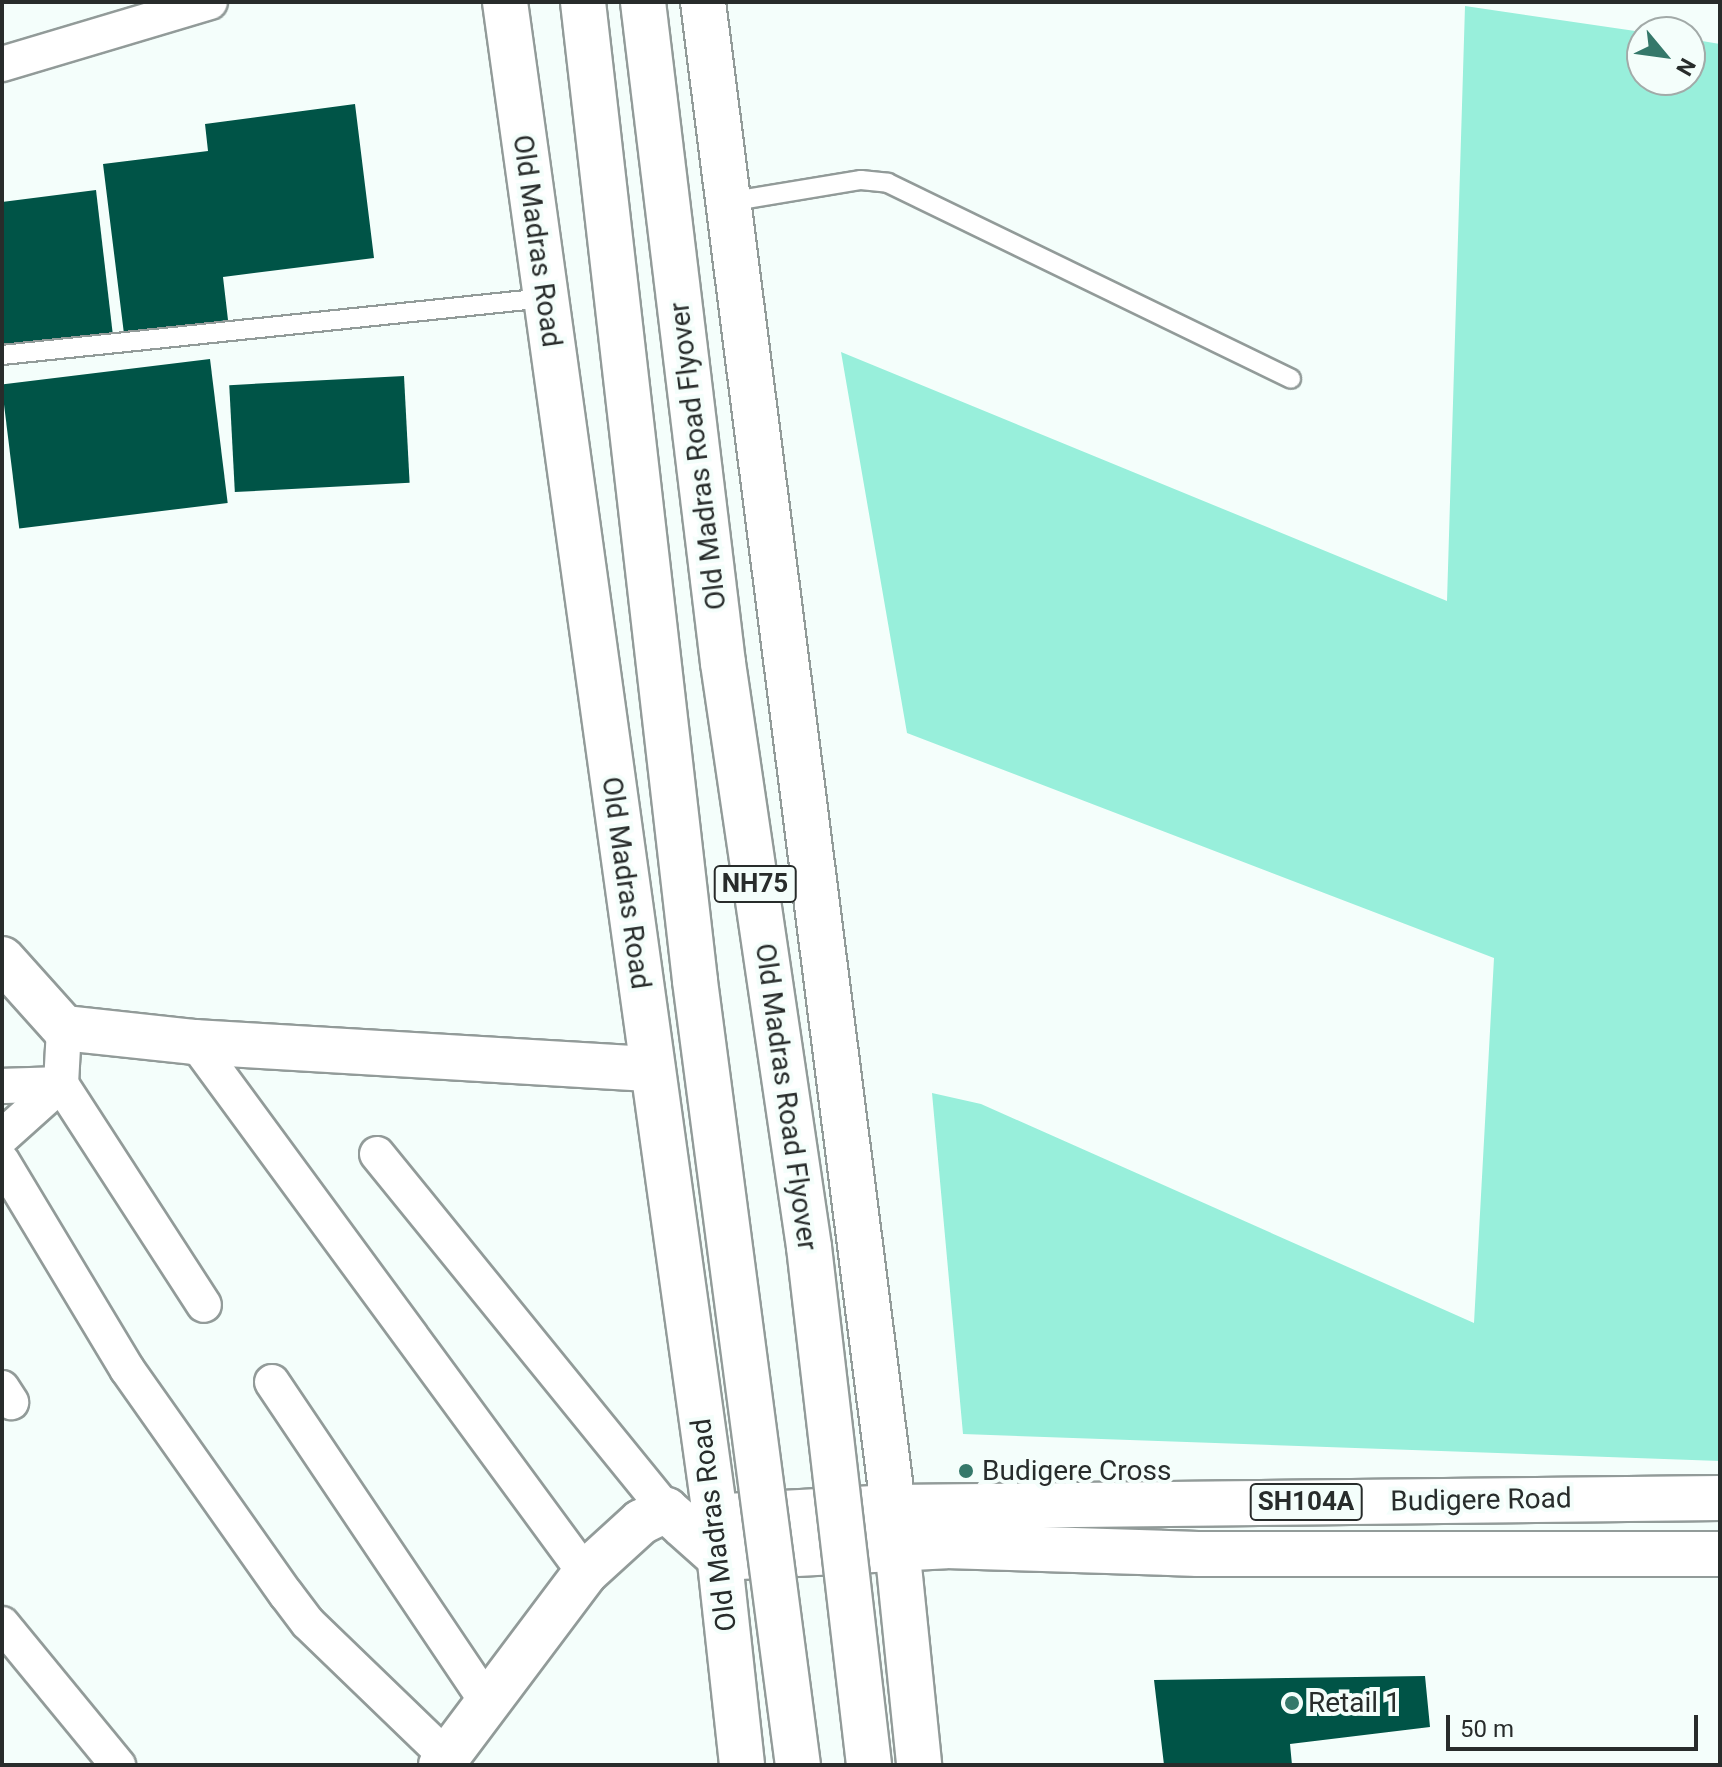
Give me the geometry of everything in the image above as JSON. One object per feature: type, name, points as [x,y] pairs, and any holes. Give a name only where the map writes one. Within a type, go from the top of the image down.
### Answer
[{"type":"main road","name":"Old Madras Road","points":[[505,2],[652,1069],[696,1527],[742,1765]]},
{"type":"main road","name":"NH75","points":[[583,2],[695,981],[798,1765]]},
{"type":"main road","name":"Old Madras Road Flyover","points":[[643,2],[723,663],[809,1247],[869,1765]]},
{"type":"main road","points":[[703,2],[893,1507],[919,1765]]},
{"type":"main road","points":[[2,959],[64,1028],[195,1042],[652,1069]]},
{"type":"main road","name":"Budigere Road","points":[[696,1527],[893,1507],[1720,1498]]},
{"type":"main road","points":[[444,1761],[585,1573],[641,1522],[696,1527]]},
{"type":"main road","name":"Budigere Road","points":[[696,1527],[897,1550],[1720,1554]]},
{"type":"street","points":[[2,64],[210,2]]},
{"type":"street","points":[[64,1028],[61,1084],[204,1305]]},
{"type":"street","points":[[195,1042],[585,1573]]},
{"type":"street","points":[[2,1086],[61,1084]]},
{"type":"street","points":[[2,1137],[61,1084]]},
{"type":"street","points":[[377,1154],[696,1527]]},
{"type":"street","points":[[2,1161],[127,1369],[286,1594],[308,1623],[444,1761]]},
{"type":"street","points":[[272,1382],[488,1703]]},
{"type":"street","points":[[2,1624],[118,1765]]},
{"type":"lane","points":[[728,202],[861,180],[888,183],[1291,379]]},
{"type":"lane","points":[[2,355],[545,298]]},
{"type":"green space","points":[[1465,6],[1626,30],[1626,96],[1706,96],[1706,42],[1720,44],[1720,1461],[963,1434],[932,1093],[981,1104],[1474,1323],[1494,958],[907,733],[841,352],[1447,601]]},
{"type":"building","points":[[355,104],[374,258],[223,277],[228,320],[124,334],[103,164],[208,151],[205,124]]},
{"type":"building","points":[[96,190],[113,336],[2,351],[2,202]]},
{"type":"building","points":[[210,359],[228,503],[19,529],[2,385]]},
{"type":"building","points":[[404,376],[410,483],[235,492],[229,385]]},
{"type":"building","name":"Retail 1","points":[[1425,1676],[1430,1727],[1290,1744],[1292,1765],[1164,1765],[1154,1680]]},
{"type":"place","name":"Budigere Cross","points":[[966,1471]]},
{"type":"place","name":"Retail 1","points":[[1292,1703]]}]
